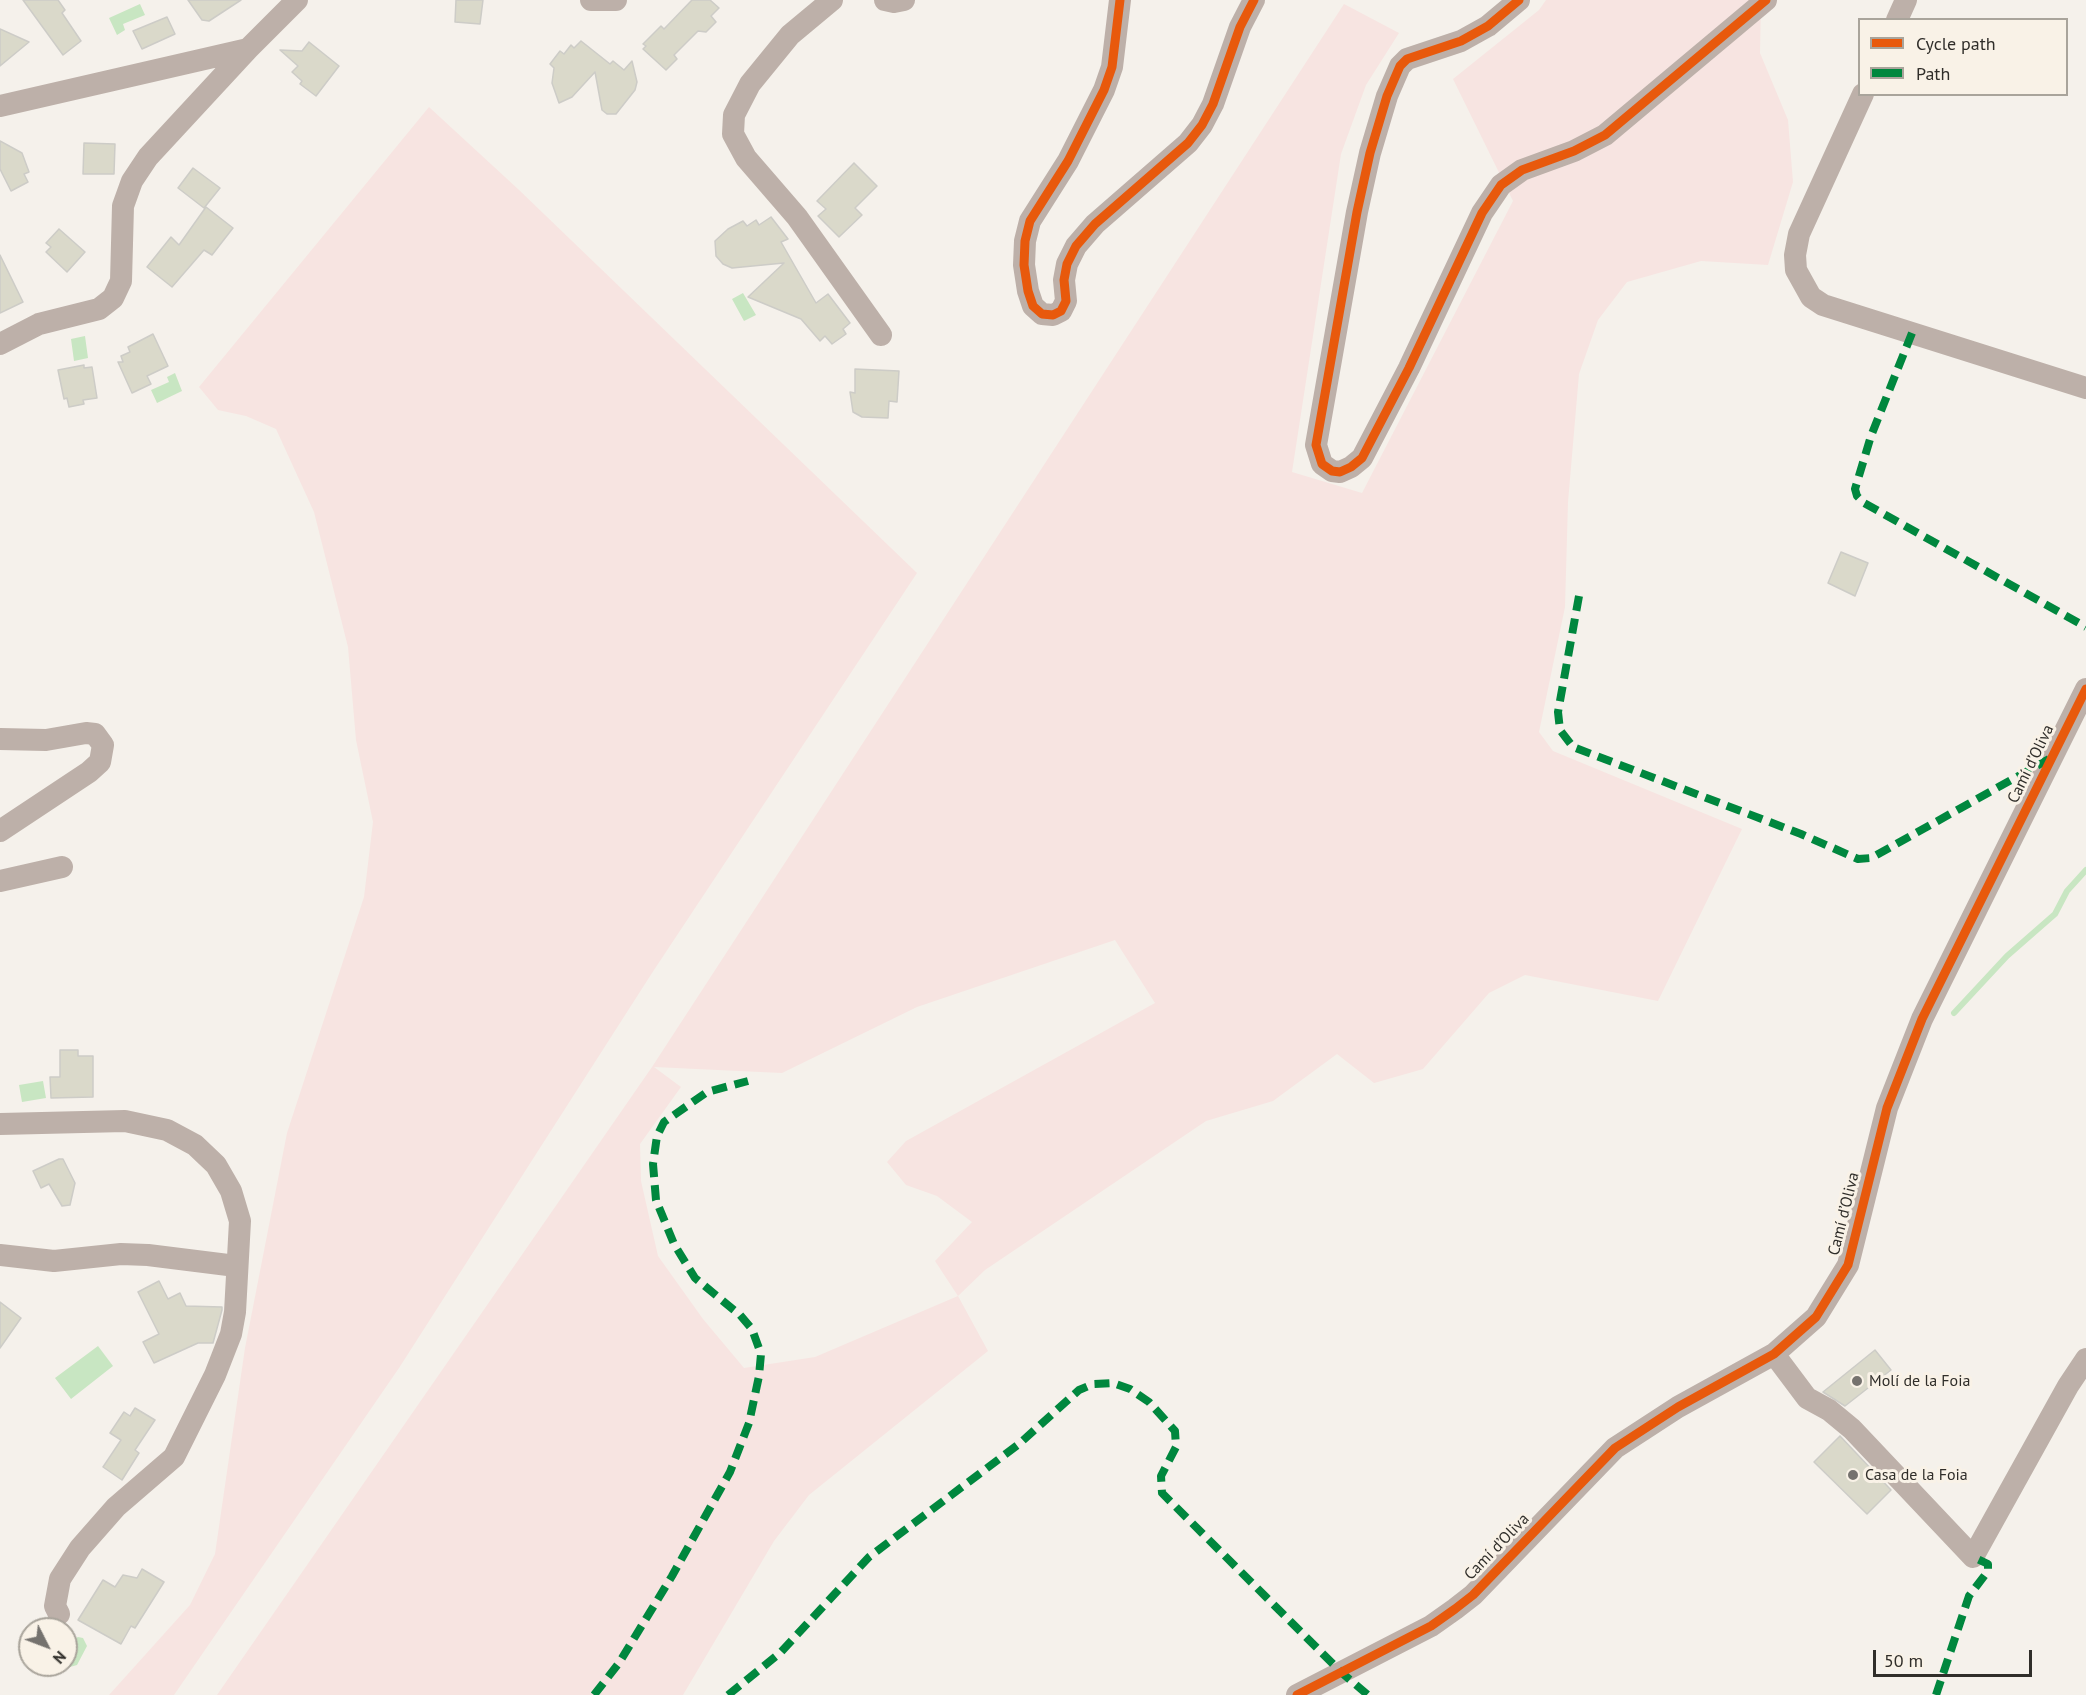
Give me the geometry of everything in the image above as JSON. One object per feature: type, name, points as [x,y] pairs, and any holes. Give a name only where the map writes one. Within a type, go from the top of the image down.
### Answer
[{"type":"street","points":[[0,344],[39,324],[99,309],[113,298],[121,281],[123,206],[132,181],[148,158],[248,49],[297,0]]},
{"type":"street","points":[[591,0],[616,0]]},
{"type":"street","points":[[832,0],[790,35],[750,84],[734,115],[733,134],[746,158],[797,217],[881,335]]},
{"type":"street","points":[[885,0],[894,3],[904,0]]},
{"type":"street","points":[[1120,0],[1113,58],[1104,90],[1068,161],[1030,221],[1025,242],[1024,264],[1033,306],[1042,314],[1053,315],[1061,311],[1066,301],[1064,280],[1067,264],[1076,246],[1095,224],[1188,143],[1202,125],[1213,104],[1240,27],[1254,0]]},
{"type":"street","points":[[1519,0],[1488,26],[1461,41],[1407,59],[1400,66],[1387,96],[1370,153],[1357,212],[1316,445],[1322,464],[1332,471],[1340,472],[1362,458],[1409,368],[1478,223],[1501,185],[1522,170],[1574,151],[1605,135],[1766,0]]},
{"type":"street","points":[[1898,18],[1906,0]]},
{"type":"street","points":[[0,106],[248,49]]},
{"type":"street","points":[[1862,96],[1799,234],[1795,255],[1796,270],[1811,297],[1822,305],[2086,388]]},
{"type":"street","name":"Camí d’Oliva","points":[[1297,1695],[1431,1626],[1455,1609],[1473,1595],[1615,1448],[1678,1407],[1774,1354],[1816,1317],[1848,1265],[1887,1108],[1909,1052],[1939,983],[2086,688]]},
{"type":"street","points":[[0,740],[46,740],[86,733],[95,734],[103,745],[100,762],[89,772],[0,831]]},
{"type":"street","points":[[0,880],[63,867]]},
{"type":"street","points":[[0,1124],[125,1121],[167,1130],[195,1145],[216,1165],[237,1208],[241,1236],[236,1266],[237,1288],[231,1334],[186,1438],[174,1457],[161,1471],[116,1507],[80,1548],[60,1579],[55,1606],[59,1614]]},
{"type":"street","points":[[0,1255],[54,1261],[121,1254],[148,1255],[236,1266]]},
{"type":"street","points":[[1774,1354],[1807,1398],[1828,1410],[1852,1429],[1972,1557],[2068,1386],[2086,1359]]},
{"type":"shaded area","points":[[1546,0],[1761,0],[1760,53],[1788,120],[1793,182],[1768,265],[1701,261],[1627,282],[1598,320],[1579,374],[1568,502],[1565,607],[1539,732],[1553,751],[1742,829],[1658,1001],[1525,975],[1489,993],[1423,1069],[1374,1083],[1337,1054],[1273,1101],[1206,1121],[985,1270],[958,1296],[988,1351],[809,1495],[774,1541],[683,1695],[217,1695],[652,1067],[1344,4],[1399,33],[1366,85],[1341,154],[1292,472],[1362,493],[1513,201],[1453,79],[1539,10]],"holes":[[[1115,940],[1155,1003],[906,1141],[887,1162],[906,1185],[937,1196],[972,1222],[935,1261],[958,1296],[815,1357],[744,1368],[703,1319],[658,1256],[641,1181],[640,1144],[681,1087],[654,1067],[782,1073],[917,1007]]]},
{"type":"shaded area","points":[[140,4],[145,15],[123,24],[125,30],[117,35],[109,18]]},
{"type":"shaded area","points":[[429,107],[518,189],[917,573],[652,973],[399,1368],[174,1695],[109,1695],[190,1605],[215,1554],[245,1348],[287,1133],[364,897],[373,822],[356,740],[348,647],[314,512],[276,429],[246,416],[218,410],[199,387]]},
{"type":"shaded area","points":[[743,293],[756,315],[744,321],[732,299]]},
{"type":"shaded area","points":[[85,336],[88,358],[74,361],[71,339]]},
{"type":"shaded area","points":[[175,373],[182,391],[157,403],[151,390],[169,382],[167,377]]},
{"type":"shaded area","points":[[43,1081],[46,1098],[22,1102],[19,1085]]},
{"type":"shaded area","points":[[98,1346],[113,1366],[71,1399],[55,1378]]},
{"type":"shaded area","points":[[78,1637],[83,1638],[87,1646],[78,1663]]},
{"type":"building","points":[[23,0],[58,0],[65,10],[62,13],[81,41],[63,55]]},
{"type":"building","points":[[188,0],[241,0],[209,21],[202,20]]},
{"type":"building","points":[[456,0],[483,0],[480,24],[455,22]]},
{"type":"building","points":[[692,0],[710,0],[719,8],[711,16],[716,22],[706,32],[698,31],[674,55],[677,59],[666,70],[643,49],[646,46],[643,44],[661,26],[664,29]]},
{"type":"building","points":[[167,17],[175,34],[142,49],[133,31]]},
{"type":"building","points":[[0,29],[29,42],[0,66]]},
{"type":"building","points":[[581,41],[610,64],[613,61],[624,70],[632,61],[637,82],[635,90],[616,114],[607,114],[602,110],[595,72],[572,97],[559,103],[552,83],[554,68],[550,64],[560,51],[564,54],[571,45],[574,48]]},
{"type":"building","points":[[309,42],[339,66],[316,96],[300,84],[302,81],[292,72],[298,66],[280,50],[302,51]]},
{"type":"building","points":[[0,141],[22,153],[29,172],[24,174],[28,182],[11,191],[0,169]]},
{"type":"building","points":[[84,143],[115,144],[114,174],[83,174]]},
{"type":"building","points":[[854,163],[877,186],[855,208],[862,215],[839,237],[818,216],[826,209],[817,201]]},
{"type":"building","points":[[193,168],[220,188],[204,208],[178,188]]},
{"type":"building","points":[[206,207],[233,228],[212,255],[204,250],[172,287],[147,267],[171,237],[179,245]]},
{"type":"building","points":[[771,217],[788,239],[781,242],[816,303],[828,294],[850,323],[843,329],[846,334],[832,344],[825,336],[820,341],[801,319],[748,297],[784,263],[732,268],[723,264],[716,256],[715,241],[728,229],[743,221],[747,226],[756,220],[759,225]]},
{"type":"building","points":[[59,229],[85,252],[67,272],[46,252],[51,247],[46,243]]},
{"type":"building","points":[[0,255],[23,302],[0,313]]},
{"type":"building","points":[[153,334],[168,366],[147,376],[151,384],[132,393],[118,362],[123,362],[121,356],[130,352],[128,347]]},
{"type":"building","points":[[84,365],[84,368],[92,367],[97,398],[83,400],[84,404],[69,407],[67,398],[64,399],[58,370]]},
{"type":"building","points":[[855,369],[899,371],[897,402],[889,401],[888,418],[862,417],[853,412],[850,392],[855,393]]},
{"type":"building","points":[[1841,552],[1868,563],[1855,596],[1828,583]]},
{"type":"building","points":[[60,1050],[78,1050],[78,1056],[93,1056],[93,1097],[51,1098],[50,1077],[60,1077]]},
{"type":"building","points":[[63,1159],[75,1183],[70,1205],[62,1206],[49,1184],[41,1188],[33,1171]]},
{"type":"building","points":[[159,1281],[168,1299],[180,1293],[186,1306],[222,1307],[213,1343],[198,1343],[154,1363],[143,1342],[159,1334],[138,1292]]},
{"type":"building","points":[[0,1302],[21,1318],[0,1348]]},
{"type":"building","name":"Molí de la Foia","points":[[1875,1350],[1891,1370],[1845,1406],[1823,1392]]},
{"type":"building","points":[[135,1408],[155,1420],[135,1450],[139,1453],[122,1480],[103,1467],[121,1440],[110,1433],[124,1412],[130,1416]]},
{"type":"building","name":"Casa de la Foia","points":[[1840,1436],[1891,1490],[1867,1514],[1814,1462]]},
{"type":"building","points":[[142,1569],[164,1582],[135,1628],[131,1626],[121,1644],[78,1620],[103,1580],[115,1587],[123,1575],[137,1578]]},
{"type":"waterway","points":[[1954,1013],[2007,956],[2055,914],[2067,891],[2086,870]]},
{"type":"marked path","points":[[1912,333],[1871,436],[1855,489],[1857,496],[1864,503],[2086,627]]},
{"type":"marked path","points":[[1579,596],[1558,712],[1560,730],[1573,747],[1801,834],[1858,859],[1871,858],[2049,759]]},
{"type":"marked path","points":[[594,1695],[619,1663],[672,1576],[730,1472],[749,1423],[761,1354],[752,1329],[740,1315],[695,1278],[674,1244],[656,1200],[653,1164],[657,1136],[664,1122],[707,1092],[748,1081]]},
{"type":"marked path","points":[[728,1695],[780,1653],[869,1557],[1019,1444],[1079,1390],[1093,1384],[1113,1383],[1130,1389],[1149,1402],[1175,1431],[1176,1447],[1161,1476],[1162,1493],[1342,1673],[1368,1695]]},
{"type":"marked path","points":[[1936,1695],[1969,1596],[1988,1571],[1988,1564],[1973,1557]]},
{"type":"cycle path","points":[[1120,0],[1112,67],[1104,90],[1068,161],[1030,221],[1025,241],[1024,265],[1028,291],[1033,306],[1042,314],[1053,315],[1061,311],[1066,301],[1064,280],[1067,264],[1076,246],[1095,224],[1188,143],[1202,125],[1213,104],[1240,27],[1254,0]]},
{"type":"cycle path","points":[[1519,0],[1488,26],[1461,41],[1407,59],[1400,66],[1387,96],[1370,153],[1357,212],[1316,445],[1322,464],[1332,471],[1340,472],[1362,458],[1409,368],[1482,213],[1501,185],[1522,170],[1574,151],[1605,135],[1766,0]]},
{"type":"cycle path","points":[[1297,1695],[1431,1626],[1455,1609],[1473,1595],[1615,1448],[1678,1407],[1774,1354],[1816,1317],[1848,1265],[1887,1108],[1922,1019],[2086,689]]},
{"type":"place","name":"Molí de la Foia","points":[[1857,1381]]},
{"type":"place","name":"Casa de la Foia","points":[[1853,1475]]}]
